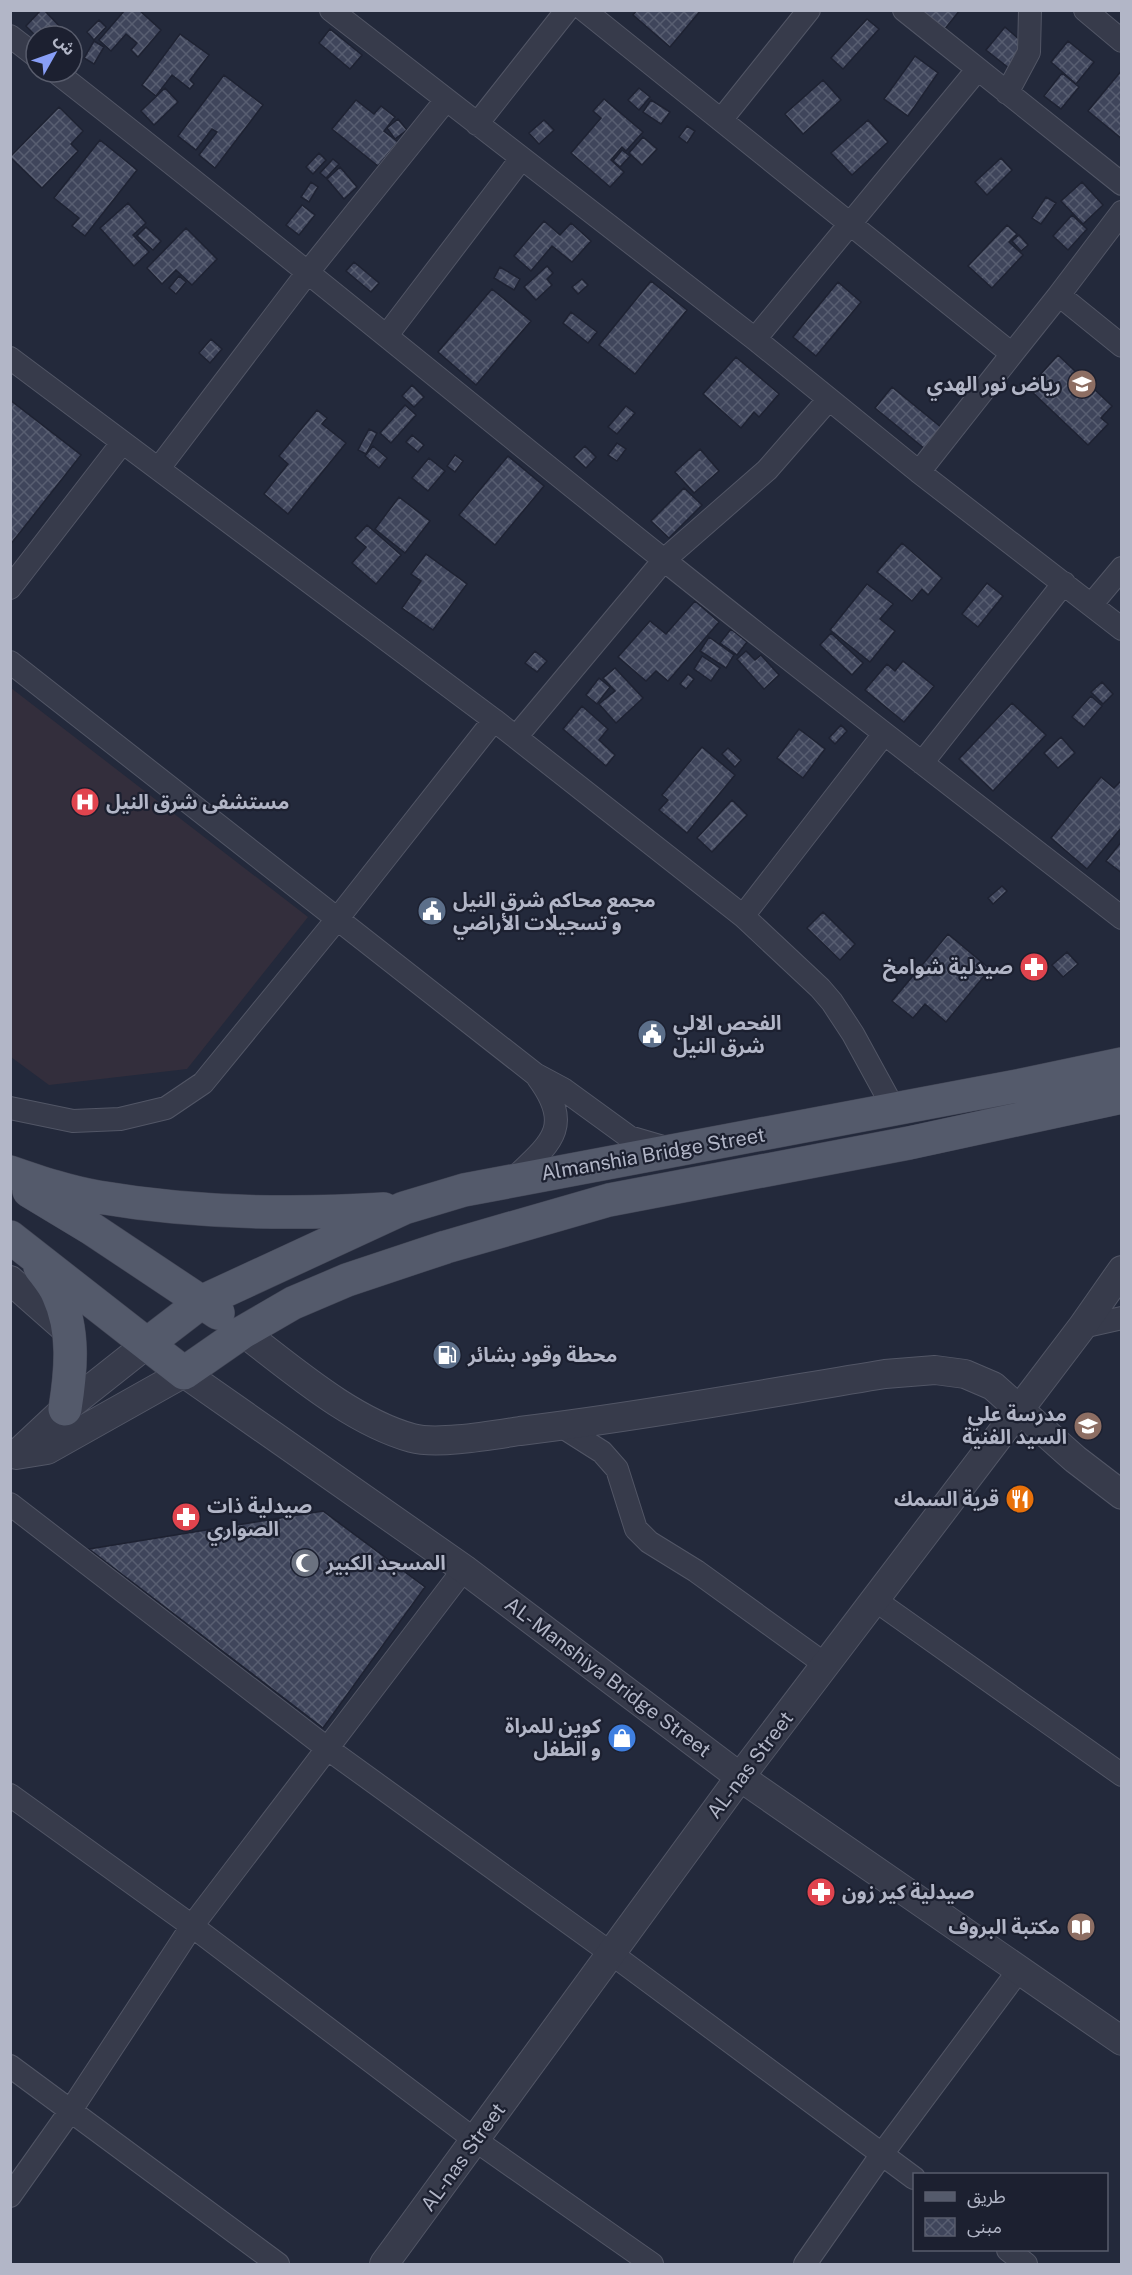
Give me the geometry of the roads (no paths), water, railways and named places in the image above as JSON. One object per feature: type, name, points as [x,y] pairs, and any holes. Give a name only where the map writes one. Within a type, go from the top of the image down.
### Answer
[{"type":"main road","name":"Almanshia Bridge Street","points":[[147,1344],[203,1301],[404,1208],[464,1190],[1122,1064]]},
{"type":"main road","name":"Almanshia Bridge Street","points":[[184,1373],[243,1332],[292,1303],[347,1280],[446,1247],[609,1200],[909,1143],[1122,1097]]},
{"type":"main road","points":[[10,1172],[97,1197],[244,1212],[322,1213],[404,1208]]},
{"type":"main road","points":[[10,1180],[92,1229],[203,1301],[243,1332]]},
{"type":"main road","points":[[12,1238],[40,1267],[58,1293],[69,1332],[71,1371],[65,1409]]},
{"type":"main road","points":[[12,1238],[184,1373]]},
{"type":"street","points":[[331,10],[755,339],[919,472],[1122,629]]},
{"type":"street","points":[[477,124],[567,10]]},
{"type":"street","points":[[584,10],[1012,354]]},
{"type":"street","points":[[721,120],[809,10]]},
{"type":"street","points":[[904,10],[1122,184]]},
{"type":"street","points":[[1007,93],[1029,52],[1030,10]]},
{"type":"street","points":[[1085,10],[1122,41]]},
{"type":"street","points":[[10,36],[24,47]]},
{"type":"street","points":[[755,339],[977,70]]},
{"type":"street","points":[[71,84],[387,335],[664,560],[1122,918]]},
{"type":"street","points":[[159,468],[308,272],[446,100]]},
{"type":"street","points":[[387,335],[521,159]]},
{"type":"street","points":[[919,472],[1122,212]]},
{"type":"street","points":[[1059,295],[1122,346]]},
{"type":"street","points":[[10,357],[494,720],[743,916],[832,1002],[853,1034],[894,1109]]},
{"type":"street","points":[[516,737],[664,560],[687,538],[730,505],[767,470],[829,399]]},
{"type":"street","points":[[10,588],[122,443]]},
{"type":"street","points":[[1091,605],[1122,568]]},
{"type":"street","points":[[922,763],[1064,583]]},
{"type":"street","points":[[10,662],[535,1074],[563,1089],[629,1137],[672,1150]]},
{"type":"street","points":[[10,1108],[73,1121],[120,1119],[166,1108],[203,1083],[339,918],[494,720]]},
{"type":"street","points":[[743,916],[884,734]]},
{"type":"street","points":[[513,1179],[548,1143],[557,1122],[556,1107],[535,1074]]},
{"type":"street","name":"AL-nas Street","points":[[384,2265],[740,1777],[1082,1327],[1122,1270]]},
{"type":"street","points":[[10,1280],[69,1332]]},
{"type":"street","points":[[1082,1327],[1122,1318]]},
{"type":"street","points":[[243,1332],[329,1396],[381,1427],[414,1439],[451,1439],[561,1426],[885,1374],[935,1370],[965,1374],[993,1386],[1075,1459],[1122,1496]]},
{"type":"street","points":[[13,1457],[65,1409],[147,1344]]},
{"type":"street","points":[[13,1457],[47,1450],[184,1373]]},
{"type":"street","name":"AL- Manshiya Bridge Street","points":[[184,1373],[464,1569],[740,1777],[1122,2041]]},
{"type":"street","points":[[561,1426],[602,1452],[617,1469],[636,1529],[649,1542],[696,1571],[826,1665]]},
{"type":"street","points":[[10,1504],[328,1749],[612,1954],[913,2177]]},
{"type":"street","points":[[10,2196],[71,2110],[192,1926],[464,1569]]},
{"type":"street","points":[[875,1600],[1122,1775]]},
{"type":"street","points":[[10,1795],[192,1926],[475,2140],[652,2265]]},
{"type":"street","points":[[805,2265],[882,2154],[1019,1970]]},
{"type":"street","points":[[10,2066],[278,2265]]},
{"type":"street","points":[[1009,2251],[1026,2265]]},
{"type":"place","name":"رياض نور الهدي","points":[[1082,384]]},
{"type":"place","name":"مستشفى شرق النيل","points":[[85,802]]},
{"type":"place","name":"مجمع محاكم شرق النيل و تسجيلات الأراضي","points":[[432,911]]},
{"type":"place","name":"صيدلية شوامخ","points":[[1034,967]]},
{"type":"place","name":"الفحص الالي شرق النيل","points":[[652,1034]]},
{"type":"place","name":"محطة وقود بشائر","points":[[447,1355]]},
{"type":"place","name":"مدرسة علي السيد الفنية","points":[[1088,1426]]},
{"type":"place","name":"قرية السمك","points":[[1020,1499]]},
{"type":"place","name":"صيدلية ذات الصواري","points":[[186,1517]]},
{"type":"place","name":"المسجد الكبير","points":[[305,1563]]},
{"type":"place","name":"كوين للمراة و الطفل","points":[[622,1738]]},
{"type":"place","name":"صيدلية كير زون","points":[[821,1892]]},
{"type":"place","name":"مكتبة البروف","points":[[1081,1927]]}]
